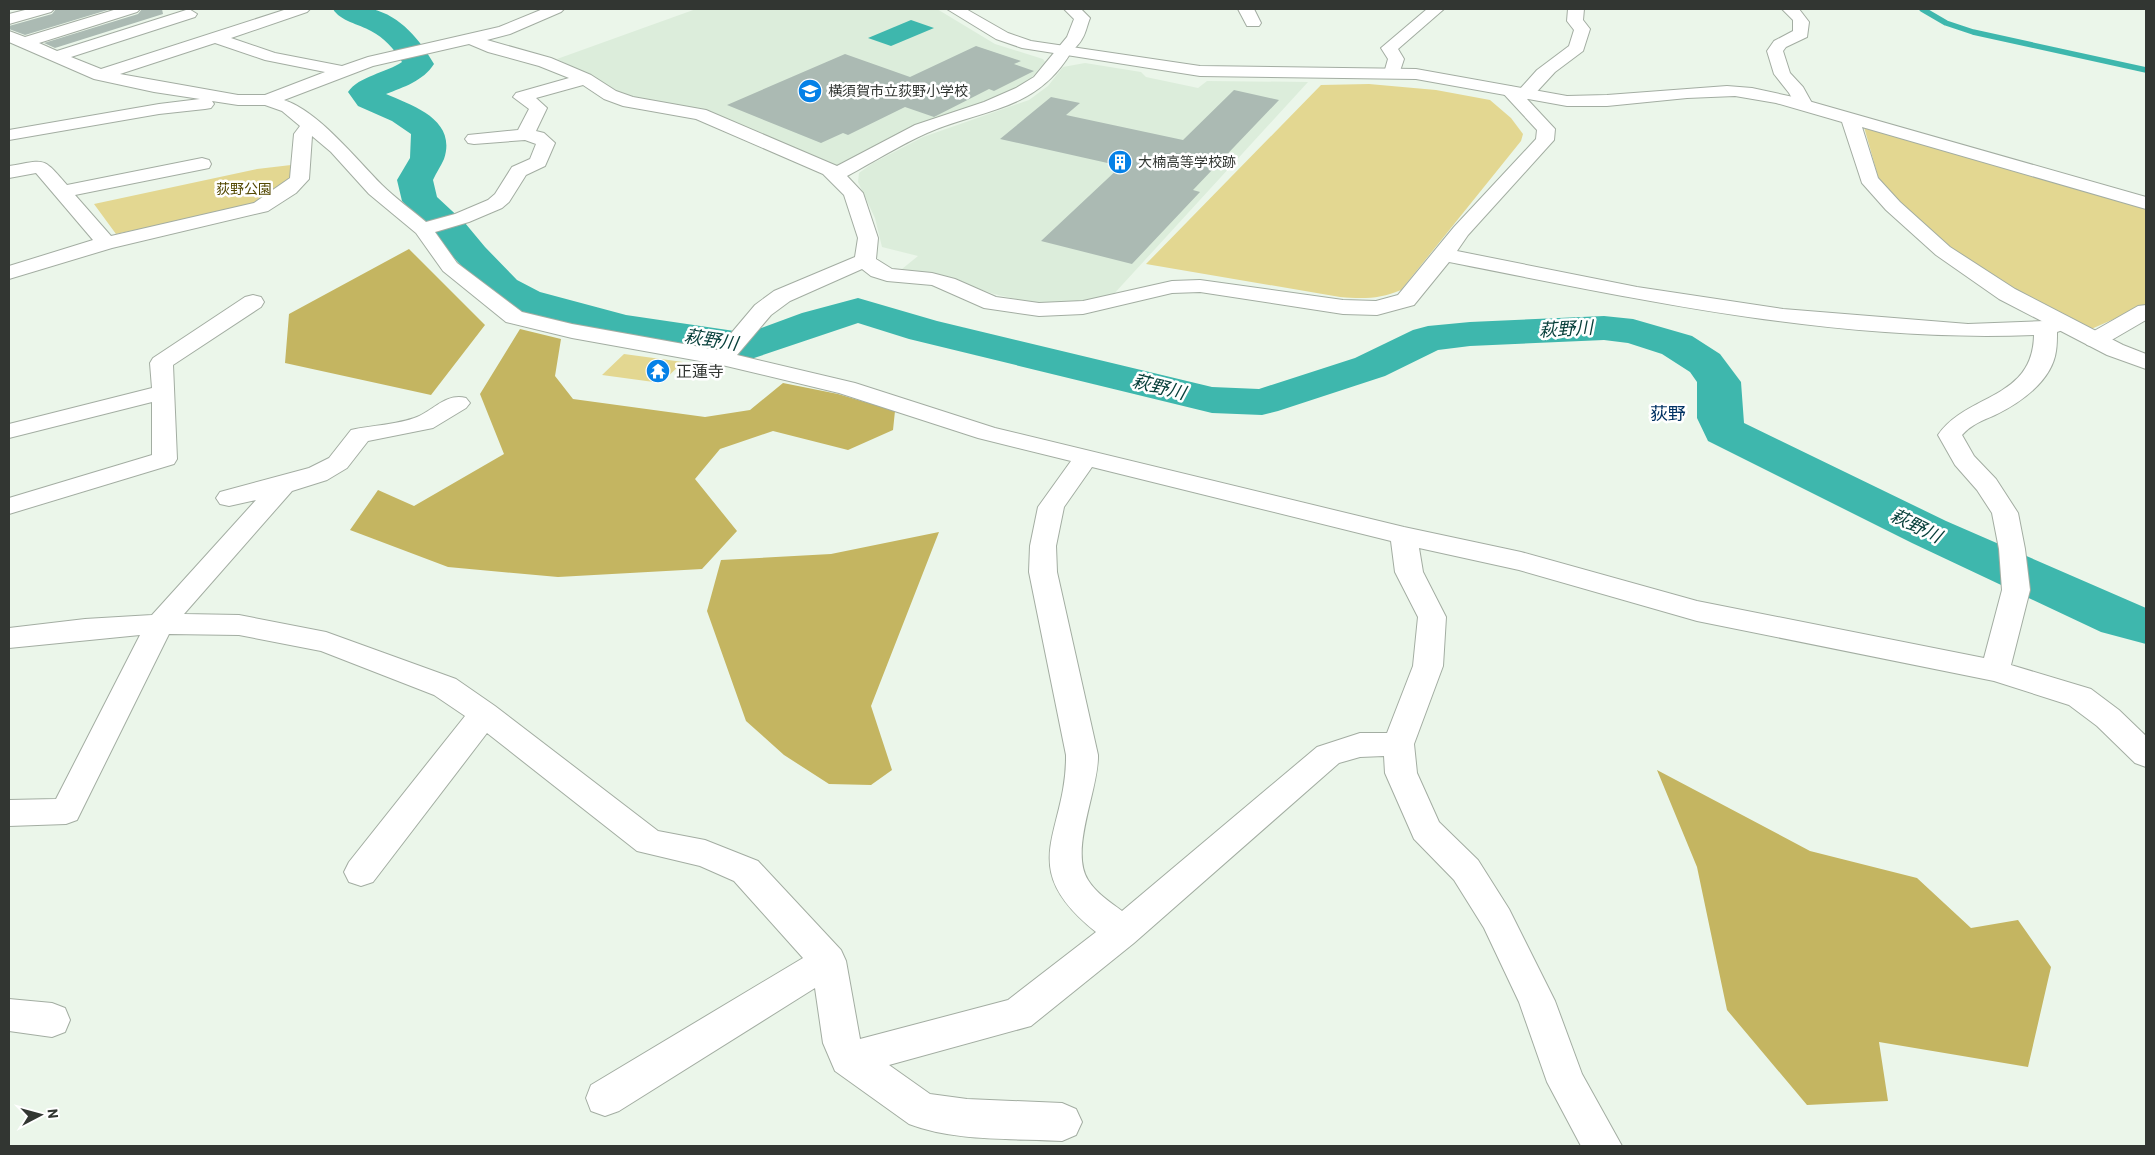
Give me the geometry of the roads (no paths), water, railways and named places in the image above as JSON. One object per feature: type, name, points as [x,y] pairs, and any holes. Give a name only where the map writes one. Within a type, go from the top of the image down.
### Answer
[{"type":"main road","points":[[9,19],[46,9]]},
{"type":"main road","points":[[16,40],[132,9]]},
{"type":"main road","points":[[100,75],[302,9]]},
{"type":"main road","points":[[268,100],[343,71],[397,56],[472,39],[514,21],[556,9]]},
{"type":"main road","points":[[955,9],[1002,36],[1028,45],[1200,71],[1392,73],[1436,76],[1518,93],[1590,102],[1728,91],[1768,96],[2146,203]]},
{"type":"main road","points":[[834,175],[921,129],[990,106],[1022,92],[1040,80],[1057,63],[1063,51],[1075,38],[1082,18],[1072,9]]},
{"type":"main road","points":[[1392,73],[1396,59],[1390,48],[1436,9]]},
{"type":"main road","points":[[1518,93],[1552,64],[1577,48],[1582,28],[1575,21],[1576,9]]},
{"type":"main road","points":[[1790,9],[1800,17],[1803,25],[1801,34],[1780,44],[1775,50],[1782,74],[1797,91],[1804,105]]},
{"type":"main road","points":[[54,57],[189,14]]},
{"type":"main road","points":[[213,37],[271,56],[343,71]]},
{"type":"main road","points":[[472,39],[494,50],[521,54],[585,79],[610,95],[629,102],[700,114],[830,170],[853,193],[868,238],[865,260],[870,267],[884,274],[933,280],[992,303],[1058,311],[1082,309],[1172,287],[1185,286],[1200,286],[1328,306],[1377,308],[1406,300],[1444,255],[1461,231],[1545,140],[1546,129],[1518,93]]},
{"type":"main road","points":[[16,40],[100,75],[238,100]]},
{"type":"main road","points":[[525,136],[538,108],[522,97],[585,79]]},
{"type":"main road","points":[[9,135],[160,109],[238,100],[268,100],[288,107],[338,148],[376,190],[430,227],[450,267],[514,317],[572,331],[722,358],[846,388],[987,433],[1404,536],[1521,561],[1697,610],[1995,671],[2080,696],[2108,718],[2146,755]]},
{"type":"main road","points":[[1850,118],[1869,179],[1893,206],[1943,251],[2053,326],[2095,340],[2146,362]]},
{"type":"main road","points":[[9,273],[106,243],[261,207],[289,189],[299,179],[303,134],[311,126]]},
{"type":"main road","points":[[430,227],[462,218],[495,204],[502,198],[519,171],[538,162],[546,143],[538,137],[525,136],[474,138]]},
{"type":"main road","points":[[62,192],[202,164]]},
{"type":"main road","points":[[9,172],[41,167],[106,243]]},
{"type":"main road","points":[[1444,255],[1636,293],[1783,316],[1968,331],[2053,326]]},
{"type":"main road","points":[[722,358],[763,310],[782,296],[865,260]]},
{"type":"main road","points":[[9,506],[165,459],[164,392],[160,363],[253,302]]},
{"type":"main road","points":[[2095,340],[2146,311]]},
{"type":"main road","points":[[1995,671],[2016,590],[2012,549],[2005,513],[1987,485],[1964,460],[1950,434],[1962,419],[1988,409],[2009,396],[2037,371],[2053,326]]},
{"type":"main road","points":[[9,431],[164,392]]},
{"type":"main road","points":[[229,498],[283,485],[318,474],[338,463],[360,435],[424,423],[458,402]]},
{"type":"main road","points":[[1085,458],[1051,507],[1043,546],[1043,572],[1082,755],[1082,776],[1067,840],[1068,872],[1075,889],[1085,901],[1122,932]]},
{"type":"main road","points":[[9,813],[66,811],[160,624],[283,485]]},
{"type":"main road","points":[[1404,536],[1409,572],[1432,617],[1428,666],[1398,744],[1401,773],[1426,830],[1466,870],[1497,919],[1537,1001],[1566,1082],[1602,1146]]},
{"type":"main road","points":[[9,638],[86,629],[160,624],[239,625],[326,642],[445,687],[484,714],[650,842],[706,854],[746,871],[828,961],[842,1043],[848,1058],[923,1111],[967,1117],[1062,1122]]},
{"type":"main road","points":[[361,872],[484,714]]},
{"type":"main road","points":[[848,1058],[1018,1014],[1122,932],[1328,755],[1360,745],[1398,744]]},
{"type":"main road","points":[[606,1098],[828,961]]},
{"type":"main road","points":[[9,1015],[52,1020]]},
{"type":"water","points":[[911,20],[934,28],[891,46],[868,38]]},
{"type":"waterway","name":"萩野川","points":[[347,9],[380,24],[397,35],[405,42],[419,64],[404,75],[364,92],[369,99],[404,114],[428,131],[427,158],[415,180],[420,201],[452,231],[471,255],[503,288],[526,301],[624,327],[751,346],[817,322],[858,310],[924,330],[1212,400],[1262,402],[1370,367],[1428,339],[1470,334],[1604,328],[1633,331],[1677,345],[1705,363],[1719,382],[1719,418],[1724,431],[1929,532],[2120,619],[2146,626]]},
{"type":"waterway","points":[[1922,9],[1946,23],[1973,32],[2146,70]]},
{"type":"place","name":"横須賀市立荻野小学校","points":[[810,91]]},
{"type":"place","name":"大楠高等学校跡","points":[[1120,162]]},
{"type":"place","name":"正蓮寺","points":[[658,371]]},
{"type":"district","name":"荻野","points":[[1668,414]]},
{"type":"park label","name":"荻野公園","points":[[244,189]]}]
